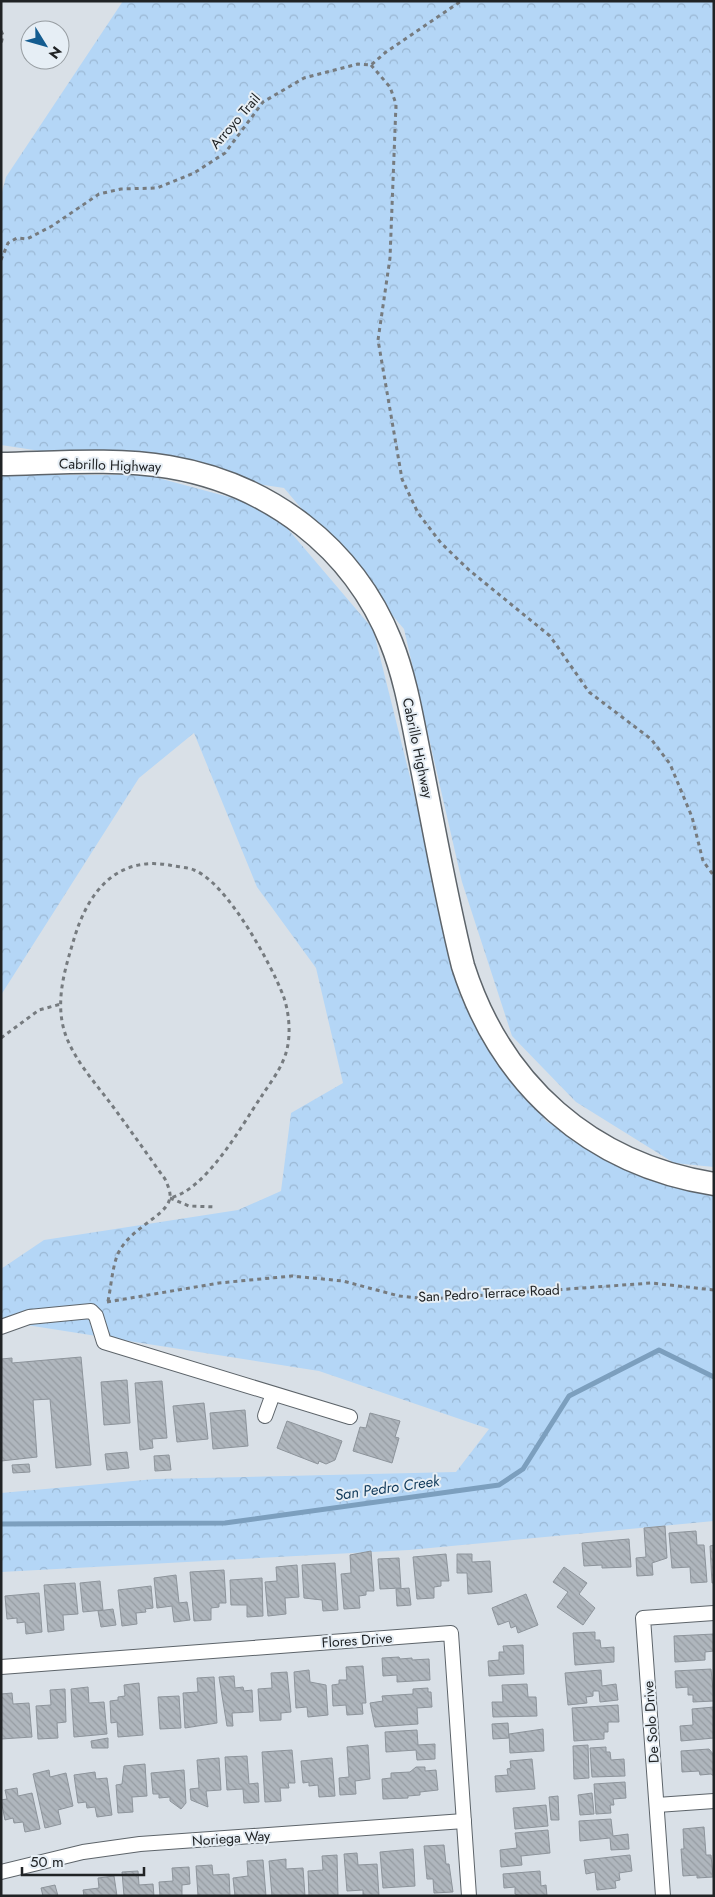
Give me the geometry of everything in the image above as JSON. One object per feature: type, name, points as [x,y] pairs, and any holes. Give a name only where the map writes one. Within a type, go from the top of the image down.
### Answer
[{"type":"highway","name":"Cabrillo Highway","points":[[1,464],[136,464],[168,467],[201,474],[234,484],[268,501],[303,524],[328,546],[353,575],[370,600],[395,652],[410,707],[464,966],[481,1012],[502,1050],[517,1072],[544,1103],[588,1138],[623,1156],[677,1176],[714,1184]]},
{"type":"street","points":[[1,1327],[29,1317],[91,1312],[96,1316],[104,1342],[350,1417]]},
{"type":"street","points":[[265,1416],[273,1394]]},
{"type":"street","name":"De Solo Drive","points":[[663,1896],[643,1618],[714,1613]]},
{"type":"street","name":"Flores Drive","points":[[1,1667],[451,1633],[469,1896]]},
{"type":"street","points":[[657,1805],[714,1801]]},
{"type":"street","name":"Noriega Way","points":[[1,1872],[83,1852],[140,1844],[464,1821]]},
{"type":"path","points":[[461,1],[370,65],[390,87],[396,104],[390,258],[378,340],[402,479],[418,513],[441,543],[469,570],[550,636],[589,692],[656,745],[670,764],[692,817],[703,861],[714,876]]},
{"type":"path","points":[[1,31],[3,35],[1,44]]},
{"type":"path","name":"Arroyo Trail","points":[[1,260],[8,243],[17,238],[27,238],[52,226],[100,194],[121,189],[157,188],[194,174],[225,153],[262,102],[304,78],[358,64],[370,65]]},
{"type":"path","points":[[108,1301],[117,1256],[130,1235],[163,1210],[170,1198],[181,1195],[194,1187],[222,1152],[276,1075],[287,1049],[289,1018],[283,996],[261,951],[236,911],[220,891],[194,870],[162,864],[134,864],[114,874],[95,893],[79,922],[60,982],[61,1004],[67,1040],[75,1054],[165,1179],[170,1198]]},
{"type":"path","points":[[1,1038],[39,1010],[61,1004]]},
{"type":"path","points":[[170,1198],[188,1206],[216,1207]]},
{"type":"path","name":"San Pedro Terrace Road","points":[[79,1312],[108,1301],[219,1283],[292,1276],[343,1281],[399,1296],[430,1299],[651,1283],[714,1290]]},
{"type":"green space","points":[[123,1],[714,1],[714,1167],[674,1163],[576,1102],[512,1036],[462,882],[404,629],[284,488],[1,445],[1,196],[6,177]]},
{"type":"green space","points":[[1,475],[147,475],[270,508],[373,629],[413,789],[460,995],[546,1121],[648,1180],[714,1190],[714,1521],[409,1550],[1,1572],[1,1493],[155,1479],[456,1472],[489,1429],[319,1371],[1,1321],[1,1269],[44,1240],[238,1210],[281,1191],[291,1113],[343,1083],[316,968],[257,887],[194,733],[139,778],[1,995]]},
{"type":"building","points":[[81,1357],[91,1465],[56,1468],[50,1399],[33,1400],[37,1457],[1,1461],[1,1359],[12,1358],[12,1363]]},
{"type":"building","points":[[127,1380],[130,1423],[104,1425],[101,1382]]},
{"type":"building","points":[[162,1381],[167,1438],[152,1439],[153,1448],[140,1450],[135,1383]]},
{"type":"building","points":[[204,1403],[208,1439],[177,1442],[173,1406]]},
{"type":"building","points":[[245,1410],[248,1446],[213,1449],[210,1413]]},
{"type":"building","points":[[370,1413],[400,1421],[395,1437],[399,1438],[392,1463],[353,1451],[360,1427],[366,1428]]},
{"type":"building","points":[[287,1421],[342,1441],[335,1460],[326,1464],[319,1461],[318,1464],[277,1448]]},
{"type":"building","points":[[127,1452],[129,1468],[107,1470],[105,1454]]},
{"type":"building","points":[[169,1455],[171,1470],[155,1471],[154,1456]]},
{"type":"building","points":[[29,1464],[30,1472],[13,1473],[12,1465]]},
{"type":"building","points":[[665,1526],[667,1558],[652,1563],[653,1575],[637,1576],[636,1558],[646,1557],[644,1528]]},
{"type":"building","points":[[696,1531],[697,1545],[704,1545],[707,1582],[691,1583],[690,1567],[672,1568],[669,1533]]},
{"type":"building","points":[[629,1539],[631,1567],[602,1568],[602,1565],[584,1566],[582,1543]]},
{"type":"building","points":[[714,1545],[714,1583],[712,1583],[710,1546]]},
{"type":"building","points":[[371,1551],[374,1591],[366,1591],[366,1595],[359,1596],[360,1608],[344,1609],[341,1574],[351,1573],[350,1555]]},
{"type":"building","points":[[446,1554],[449,1581],[441,1581],[441,1586],[434,1587],[434,1598],[417,1599],[413,1557]]},
{"type":"building","points":[[457,1554],[472,1554],[472,1562],[490,1561],[492,1592],[468,1594],[467,1573],[457,1573]]},
{"type":"building","points":[[399,1558],[401,1588],[380,1589],[378,1559]]},
{"type":"building","points":[[335,1563],[338,1610],[323,1611],[322,1600],[304,1598],[302,1565]]},
{"type":"building","points":[[297,1565],[299,1597],[285,1598],[286,1614],[268,1616],[265,1582],[277,1581],[276,1567]]},
{"type":"building","points":[[564,1567],[587,1583],[579,1594],[595,1608],[583,1625],[557,1607],[568,1592],[553,1582]]},
{"type":"building","points":[[224,1570],[226,1603],[219,1603],[219,1607],[211,1608],[211,1620],[194,1621],[190,1572]]},
{"type":"building","points":[[176,1575],[179,1603],[187,1602],[190,1620],[174,1622],[172,1606],[157,1608],[154,1578]]},
{"type":"building","points":[[262,1578],[263,1616],[247,1617],[247,1605],[231,1605],[230,1580]]},
{"type":"building","points":[[100,1581],[103,1610],[83,1612],[80,1583]]},
{"type":"building","points":[[75,1583],[78,1614],[63,1615],[64,1630],[48,1632],[44,1585]]},
{"type":"building","points":[[151,1586],[153,1608],[145,1609],[146,1612],[136,1613],[137,1624],[122,1626],[118,1590]]},
{"type":"building","points":[[409,1588],[411,1605],[397,1606],[396,1589]]},
{"type":"building","points":[[39,1593],[42,1632],[26,1634],[25,1622],[17,1623],[17,1618],[7,1619],[5,1596]]},
{"type":"building","points":[[526,1594],[538,1625],[518,1633],[516,1626],[511,1628],[509,1621],[498,1625],[492,1608]]},
{"type":"building","points":[[113,1609],[116,1625],[101,1627],[98,1611]]},
{"type":"building","points":[[595,1632],[595,1640],[600,1640],[601,1648],[614,1647],[614,1662],[575,1665],[573,1633]]},
{"type":"building","points":[[714,1634],[714,1651],[705,1652],[705,1660],[675,1662],[674,1636]]},
{"type":"building","points":[[523,1645],[524,1674],[489,1676],[488,1661],[499,1660],[499,1652],[504,1652],[503,1646]]},
{"type":"building","points":[[399,1657],[400,1659],[412,1658],[412,1660],[429,1659],[430,1680],[397,1682],[397,1675],[383,1676],[382,1658]]},
{"type":"building","points":[[363,1666],[366,1703],[362,1703],[363,1714],[347,1715],[346,1705],[333,1706],[332,1685],[339,1684],[339,1680],[347,1680],[346,1667]]},
{"type":"building","points":[[711,1669],[714,1701],[693,1702],[693,1695],[688,1695],[688,1687],[676,1688],[675,1671]]},
{"type":"building","points":[[309,1670],[310,1682],[326,1685],[328,1715],[308,1717],[307,1707],[296,1708],[294,1672]]},
{"type":"building","points":[[601,1670],[602,1686],[616,1684],[618,1700],[600,1702],[599,1691],[593,1691],[593,1696],[586,1697],[587,1703],[568,1705],[565,1673]]},
{"type":"building","points":[[287,1672],[291,1712],[281,1713],[281,1720],[260,1721],[258,1689],[272,1688],[271,1673]]},
{"type":"building","points":[[234,1676],[235,1688],[243,1687],[244,1691],[252,1690],[253,1712],[232,1713],[233,1726],[227,1726],[219,1677]]},
{"type":"building","points":[[214,1677],[217,1723],[185,1728],[183,1693],[198,1692],[197,1678]]},
{"type":"building","points":[[139,1683],[143,1735],[118,1737],[117,1722],[111,1723],[110,1701],[118,1700],[118,1697],[125,1696],[124,1685]]},
{"type":"building","points":[[527,1684],[528,1697],[536,1697],[537,1716],[493,1717],[492,1702],[503,1702],[502,1685]]},
{"type":"building","points":[[88,1687],[89,1703],[104,1702],[107,1734],[74,1737],[71,1689]]},
{"type":"building","points":[[428,1688],[428,1692],[431,1692],[432,1707],[417,1708],[418,1724],[375,1727],[370,1703],[383,1701],[382,1696],[413,1694],[413,1689]]},
{"type":"building","points":[[65,1689],[66,1722],[57,1723],[58,1738],[38,1739],[36,1706],[51,1705],[50,1690]]},
{"type":"building","points":[[12,1693],[13,1704],[29,1703],[32,1737],[1,1739],[1,1694]]},
{"type":"building","points":[[179,1696],[181,1728],[160,1729],[158,1697]]},
{"type":"building","points":[[618,1705],[619,1722],[608,1722],[608,1732],[604,1732],[604,1739],[574,1741],[572,1708]]},
{"type":"building","points":[[714,1707],[714,1738],[681,1741],[680,1726],[693,1725],[692,1709]]},
{"type":"building","points":[[508,1723],[509,1738],[493,1739],[492,1724]]},
{"type":"building","points":[[543,1729],[544,1751],[510,1753],[509,1734]]},
{"type":"building","points":[[417,1730],[418,1745],[435,1744],[435,1759],[417,1760],[416,1750],[386,1752],[385,1732]]},
{"type":"building","points":[[108,1738],[108,1748],[92,1748],[91,1741]]},
{"type":"building","points":[[368,1745],[370,1779],[355,1781],[356,1794],[340,1795],[339,1778],[349,1777],[347,1747]]},
{"type":"building","points":[[588,1745],[589,1778],[574,1779],[573,1746]]},
{"type":"building","points":[[606,1747],[606,1752],[610,1752],[611,1760],[624,1759],[625,1776],[592,1777],[590,1748]]},
{"type":"building","points":[[709,1749],[714,1755],[714,1776],[711,1774],[700,1775],[699,1771],[682,1772],[681,1751]]},
{"type":"building","points":[[292,1750],[295,1783],[288,1783],[289,1788],[280,1788],[281,1801],[265,1802],[262,1752]]},
{"type":"building","points":[[247,1756],[249,1784],[258,1783],[259,1802],[244,1803],[243,1789],[227,1790],[225,1757]]},
{"type":"building","points":[[219,1758],[221,1790],[206,1791],[208,1807],[191,1800],[190,1789],[199,1788],[197,1760]]},
{"type":"building","points":[[332,1758],[335,1796],[319,1797],[318,1785],[309,1786],[309,1782],[303,1783],[301,1761]]},
{"type":"building","points":[[532,1759],[535,1789],[496,1792],[495,1776],[508,1775],[507,1769],[511,1768],[510,1761]]},
{"type":"building","points":[[145,1764],[147,1796],[132,1797],[133,1812],[118,1813],[116,1785],[122,1784],[124,1766]]},
{"type":"building","points":[[416,1767],[425,1767],[425,1771],[436,1770],[438,1790],[420,1792],[420,1795],[408,1796],[408,1798],[383,1799],[382,1779],[391,1778],[391,1773],[410,1772]]},
{"type":"building","points":[[49,1770],[50,1777],[66,1773],[73,1806],[58,1810],[61,1824],[45,1828],[33,1774]]},
{"type":"building","points":[[184,1770],[186,1803],[181,1809],[170,1801],[170,1797],[159,1798],[159,1794],[153,1794],[151,1773]]},
{"type":"building","points":[[95,1772],[96,1779],[107,1778],[112,1815],[97,1817],[95,1807],[87,1808],[86,1802],[78,1803],[74,1775]]},
{"type":"building","points":[[625,1782],[626,1798],[613,1799],[614,1805],[610,1805],[611,1813],[596,1814],[594,1784]]},
{"type":"building","points":[[17,1788],[18,1796],[32,1793],[40,1829],[25,1832],[23,1822],[14,1823],[13,1818],[5,1820],[1,1800],[7,1799],[5,1790]]},
{"type":"building","points":[[592,1793],[594,1814],[580,1815],[578,1795]]},
{"type":"building","points":[[558,1796],[559,1820],[551,1820],[549,1797]]},
{"type":"building","points":[[546,1805],[548,1826],[515,1829],[513,1808]]},
{"type":"building","points":[[611,1819],[613,1836],[628,1834],[629,1849],[611,1850],[610,1838],[580,1841],[579,1821]]},
{"type":"building","points":[[704,1827],[706,1855],[711,1855],[713,1877],[697,1878],[697,1875],[683,1876],[681,1849],[684,1849],[683,1829]]},
{"type":"building","points":[[548,1830],[550,1853],[521,1856],[522,1865],[501,1867],[500,1850],[517,1848],[515,1833]]},
{"type":"building","points":[[444,1845],[446,1864],[449,1864],[453,1892],[434,1893],[433,1879],[427,1879],[424,1846]]},
{"type":"building","points":[[413,1849],[415,1886],[383,1888],[380,1852]]},
{"type":"building","points":[[357,1853],[358,1865],[377,1864],[379,1896],[363,1896],[363,1890],[347,1891],[344,1854]]},
{"type":"building","points":[[337,1855],[338,1896],[309,1896],[308,1871],[323,1870],[322,1856]]},
{"type":"building","points":[[630,1855],[632,1871],[619,1873],[620,1880],[615,1881],[616,1888],[597,1890],[595,1872],[586,1874],[584,1860]]},
{"type":"building","points":[[286,1859],[286,1869],[303,1868],[305,1896],[272,1896],[269,1861]]},
{"type":"building","points":[[263,1860],[266,1896],[235,1896],[233,1878],[248,1876],[247,1861]]},
{"type":"building","points":[[212,1865],[213,1875],[229,1874],[230,1896],[198,1896],[196,1866]]},
{"type":"building","points":[[189,1867],[190,1884],[182,1885],[182,1896],[160,1896],[159,1882],[173,1881],[172,1868]]},
{"type":"building","points":[[138,1871],[139,1885],[153,1884],[154,1896],[124,1896],[122,1872]]},
{"type":"building","points":[[540,1871],[541,1886],[546,1885],[547,1896],[521,1896],[515,1894],[515,1887],[504,1888],[503,1874]]},
{"type":"building","points":[[114,1876],[117,1896],[84,1896],[83,1890],[99,1888],[98,1878]]},
{"type":"building","points":[[55,1885],[58,1896],[43,1896],[41,1888]]},
{"type":"waterway","name":"San Pedro Creek","points":[[1,1524],[225,1523],[499,1485],[523,1469],[569,1396],[659,1350],[714,1377]]}]
